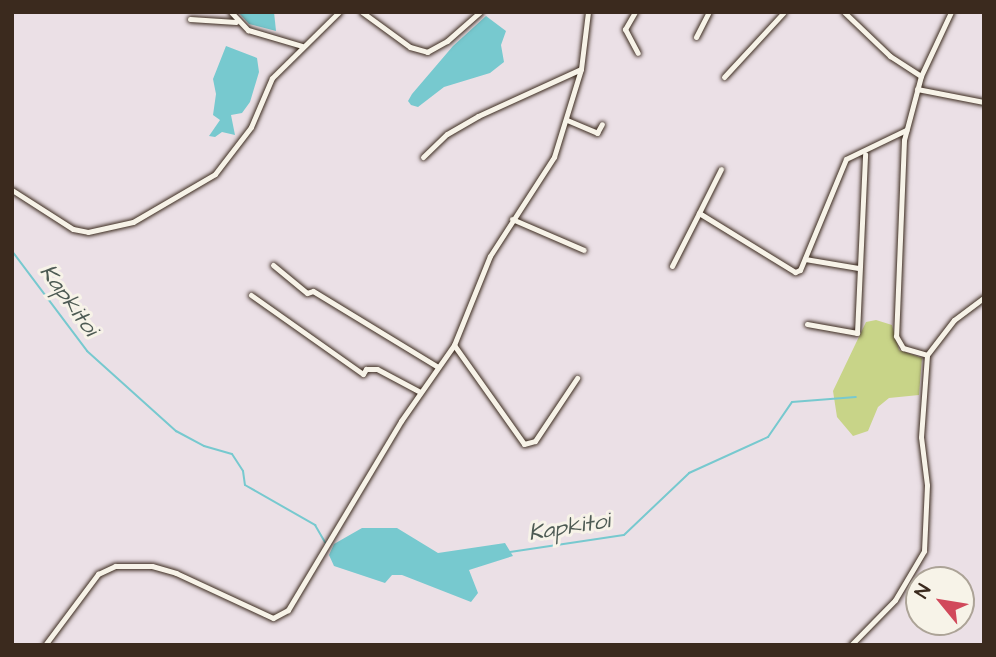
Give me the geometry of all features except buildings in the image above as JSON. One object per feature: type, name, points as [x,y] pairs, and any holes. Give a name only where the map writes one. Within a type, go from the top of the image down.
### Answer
[{"type":"street","points":[[231,12],[236,22],[247,30],[302,46]]},
{"type":"street","points":[[12,190],[73,229],[106,230],[133,222],[215,174],[251,127],[272,78],[339,12]]},
{"type":"street","points":[[362,12],[410,47],[428,52],[447,41],[480,12]]},
{"type":"street","points":[[46,645],[98,574],[114,566],[160,568],[262,615],[282,617],[420,392],[454,345],[484,270],[512,219],[554,157],[581,69],[588,12]]},
{"type":"street","points":[[635,12],[625,29],[638,53]]},
{"type":"street","points":[[696,37],[709,12]]},
{"type":"street","points":[[724,77],[784,12]]},
{"type":"street","points":[[844,12],[890,56],[921,76]]},
{"type":"street","points":[[927,355],[903,348],[897,336],[906,130],[921,76],[951,12]]},
{"type":"street","points":[[190,19],[236,22]]},
{"type":"street","points":[[423,157],[447,134],[478,116],[581,69]]},
{"type":"street","points":[[917,89],[984,102]]},
{"type":"street","points":[[567,120],[597,133]]},
{"type":"street","points":[[594,142],[602,124]]},
{"type":"street","points":[[699,213],[795,272],[805,259],[846,159],[864,154],[906,130]]},
{"type":"street","points":[[807,324],[857,333],[864,154]]},
{"type":"street","points":[[672,266],[721,169]]},
{"type":"street","points":[[512,219],[584,250]]},
{"type":"street","points":[[805,259],[858,268]]},
{"type":"street","points":[[273,265],[307,293],[313,291],[438,366]]},
{"type":"street","points":[[251,295],[363,374],[366,369],[377,369],[420,392]]},
{"type":"street","points":[[851,645],[895,600],[924,551],[927,485],[921,437],[927,355],[954,320],[984,297]]},
{"type":"street","points":[[454,345],[524,444],[535,442],[577,378]]},
{"type":"green space","points":[[876,320],[892,325],[899,350],[922,358],[919,395],[889,398],[878,407],[868,431],[853,436],[837,417],[833,391],[866,322]]},
{"type":"water","points":[[238,12],[274,12],[276,31],[249,24]]},
{"type":"water","points":[[486,16],[506,31],[501,45],[504,62],[490,73],[444,87],[418,107],[411,105],[408,101],[412,94],[453,46]]},
{"type":"water","points":[[226,46],[257,58],[259,72],[250,102],[242,113],[231,115],[235,135],[222,132],[215,137],[209,136],[220,120],[213,115],[216,94],[213,79]]},
{"type":"water","points":[[362,528],[397,528],[438,553],[505,543],[513,556],[469,570],[478,593],[471,602],[402,575],[392,575],[385,583],[334,566],[329,555],[334,544]]},
{"type":"waterway","name":"Kapkitoi","points":[[12,251],[87,351],[176,431],[204,446],[232,454],[243,471],[245,485],[315,525],[325,542]]},
{"type":"waterway","name":"Kapkitoi","points":[[510,552],[624,535],[689,473],[768,437],[792,402],[856,397]]}]
